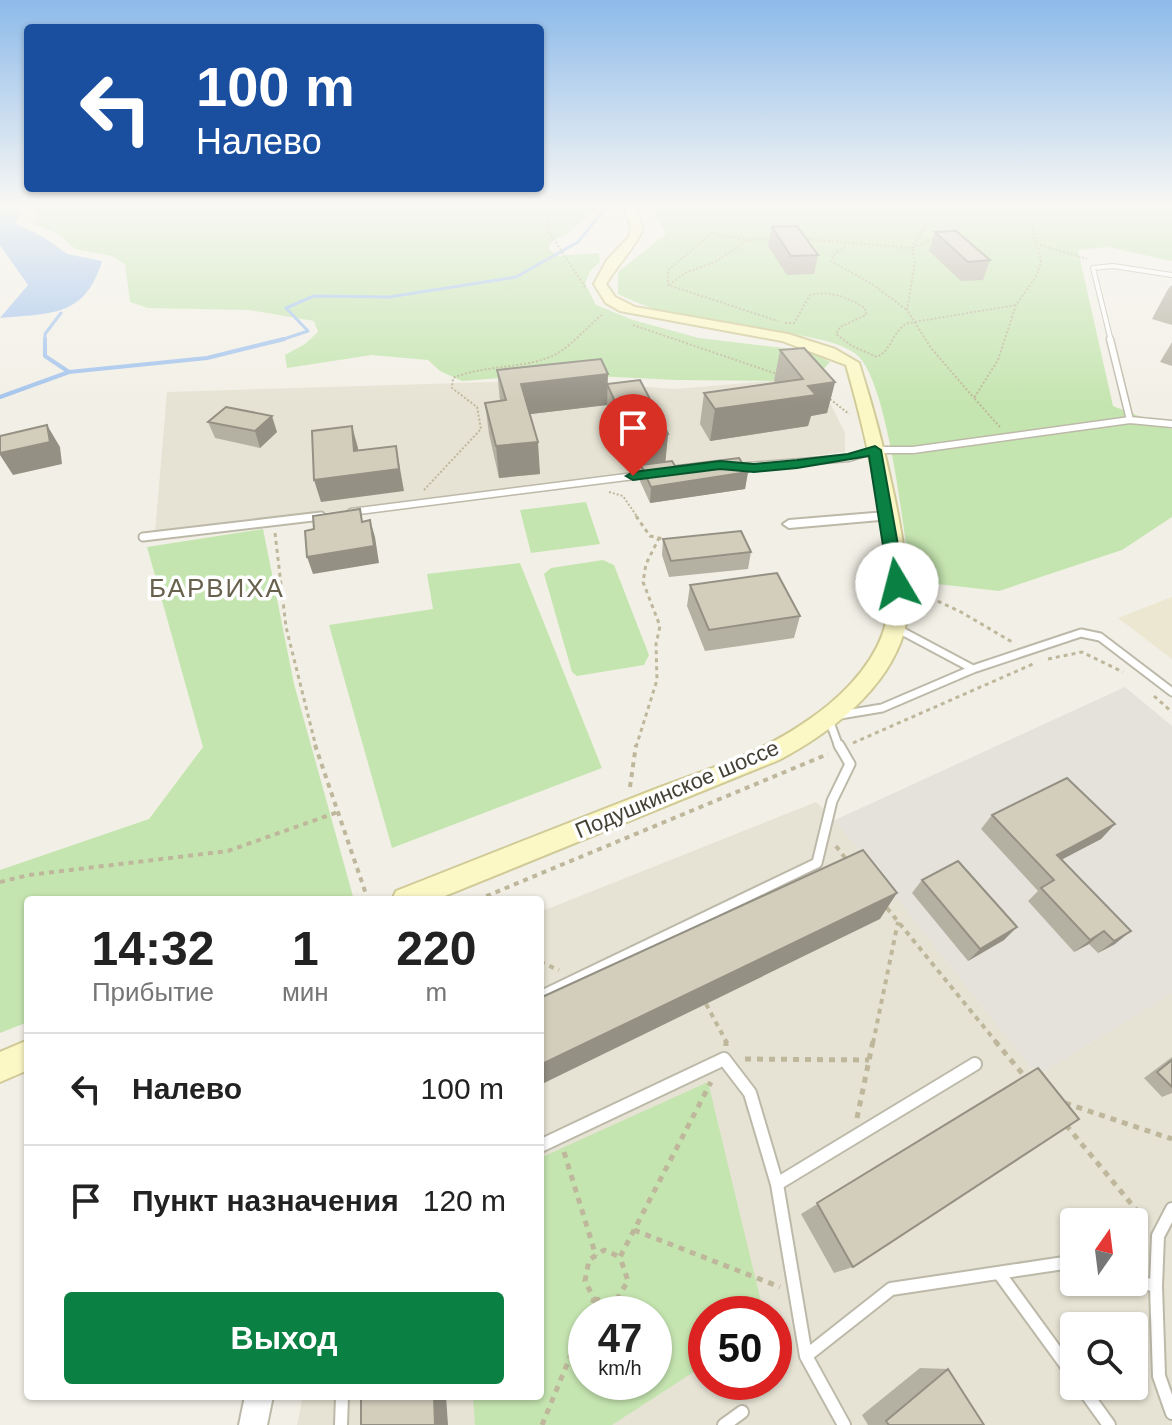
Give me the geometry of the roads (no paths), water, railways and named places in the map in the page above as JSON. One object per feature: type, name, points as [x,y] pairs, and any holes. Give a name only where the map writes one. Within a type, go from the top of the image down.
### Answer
[{"type":"main road","name":"Подушкинское шоссе","points":[[415,896],[734,769],[792,741],[828,717],[871,674],[896,628],[897,584],[886,516],[867,404],[852,363],[793,338],[703,325],[620,307],[606,298],[600,284],[607,270]]},
{"type":"main road","points":[[0,1067],[24,1057]]},
{"type":"street","points":[[789,524],[886,516]]},
{"type":"street","points":[[253,1425],[258,1400]]},
{"type":"lane","points":[[1094,270],[1130,420]]},
{"type":"lane","points":[[1138,270],[1172,275]]},
{"type":"lane","points":[[731,466],[754,468],[797,464],[849,458],[875,450],[913,450],[1130,420],[1172,424]]},
{"type":"lane","points":[[348,512],[662,472]]},
{"type":"lane","points":[[143,537],[334,514]]},
{"type":"lane","points":[[896,628],[973,669]]},
{"type":"lane","points":[[544,994],[817,863],[832,801],[850,764],[828,717],[882,708],[973,669],[1081,633],[1100,637],[1172,692]]},
{"type":"lane","points":[[544,1144],[724,1059],[750,1093],[777,1184],[806,1356],[844,1425]]},
{"type":"lane","points":[[777,1184],[975,1064]]},
{"type":"lane","points":[[1172,1209],[1158,1236],[1156,1286],[1159,1376],[1172,1413]]},
{"type":"lane","points":[[806,1356],[891,1289],[1060,1264]]},
{"type":"lane","points":[[999,1273],[1060,1357]]},
{"type":"lane","points":[[1148,1284],[1156,1286]]},
{"type":"lane","points":[[341,1425],[342,1400]]},
{"type":"lane","points":[[1091,1400],[1109,1425]]},
{"type":"lane","points":[[724,1425],[742,1412]]},
{"type":"water","points":[[18,270],[98,270],[86,293],[63,309],[0,318],[28,285]]},
{"type":"waterway","points":[[284,339],[308,331],[286,308],[314,296],[389,297],[516,277],[528,270]]},
{"type":"waterway","points":[[61,313],[45,334],[45,356],[69,372]]},
{"type":"waterway","points":[[69,372],[207,358],[284,339]]},
{"type":"waterway","points":[[278,341],[284,339]]},
{"type":"waterway","points":[[0,397],[69,372]]},
{"type":"district","name":"БАРВИХА","points":[[217,588]]}]
